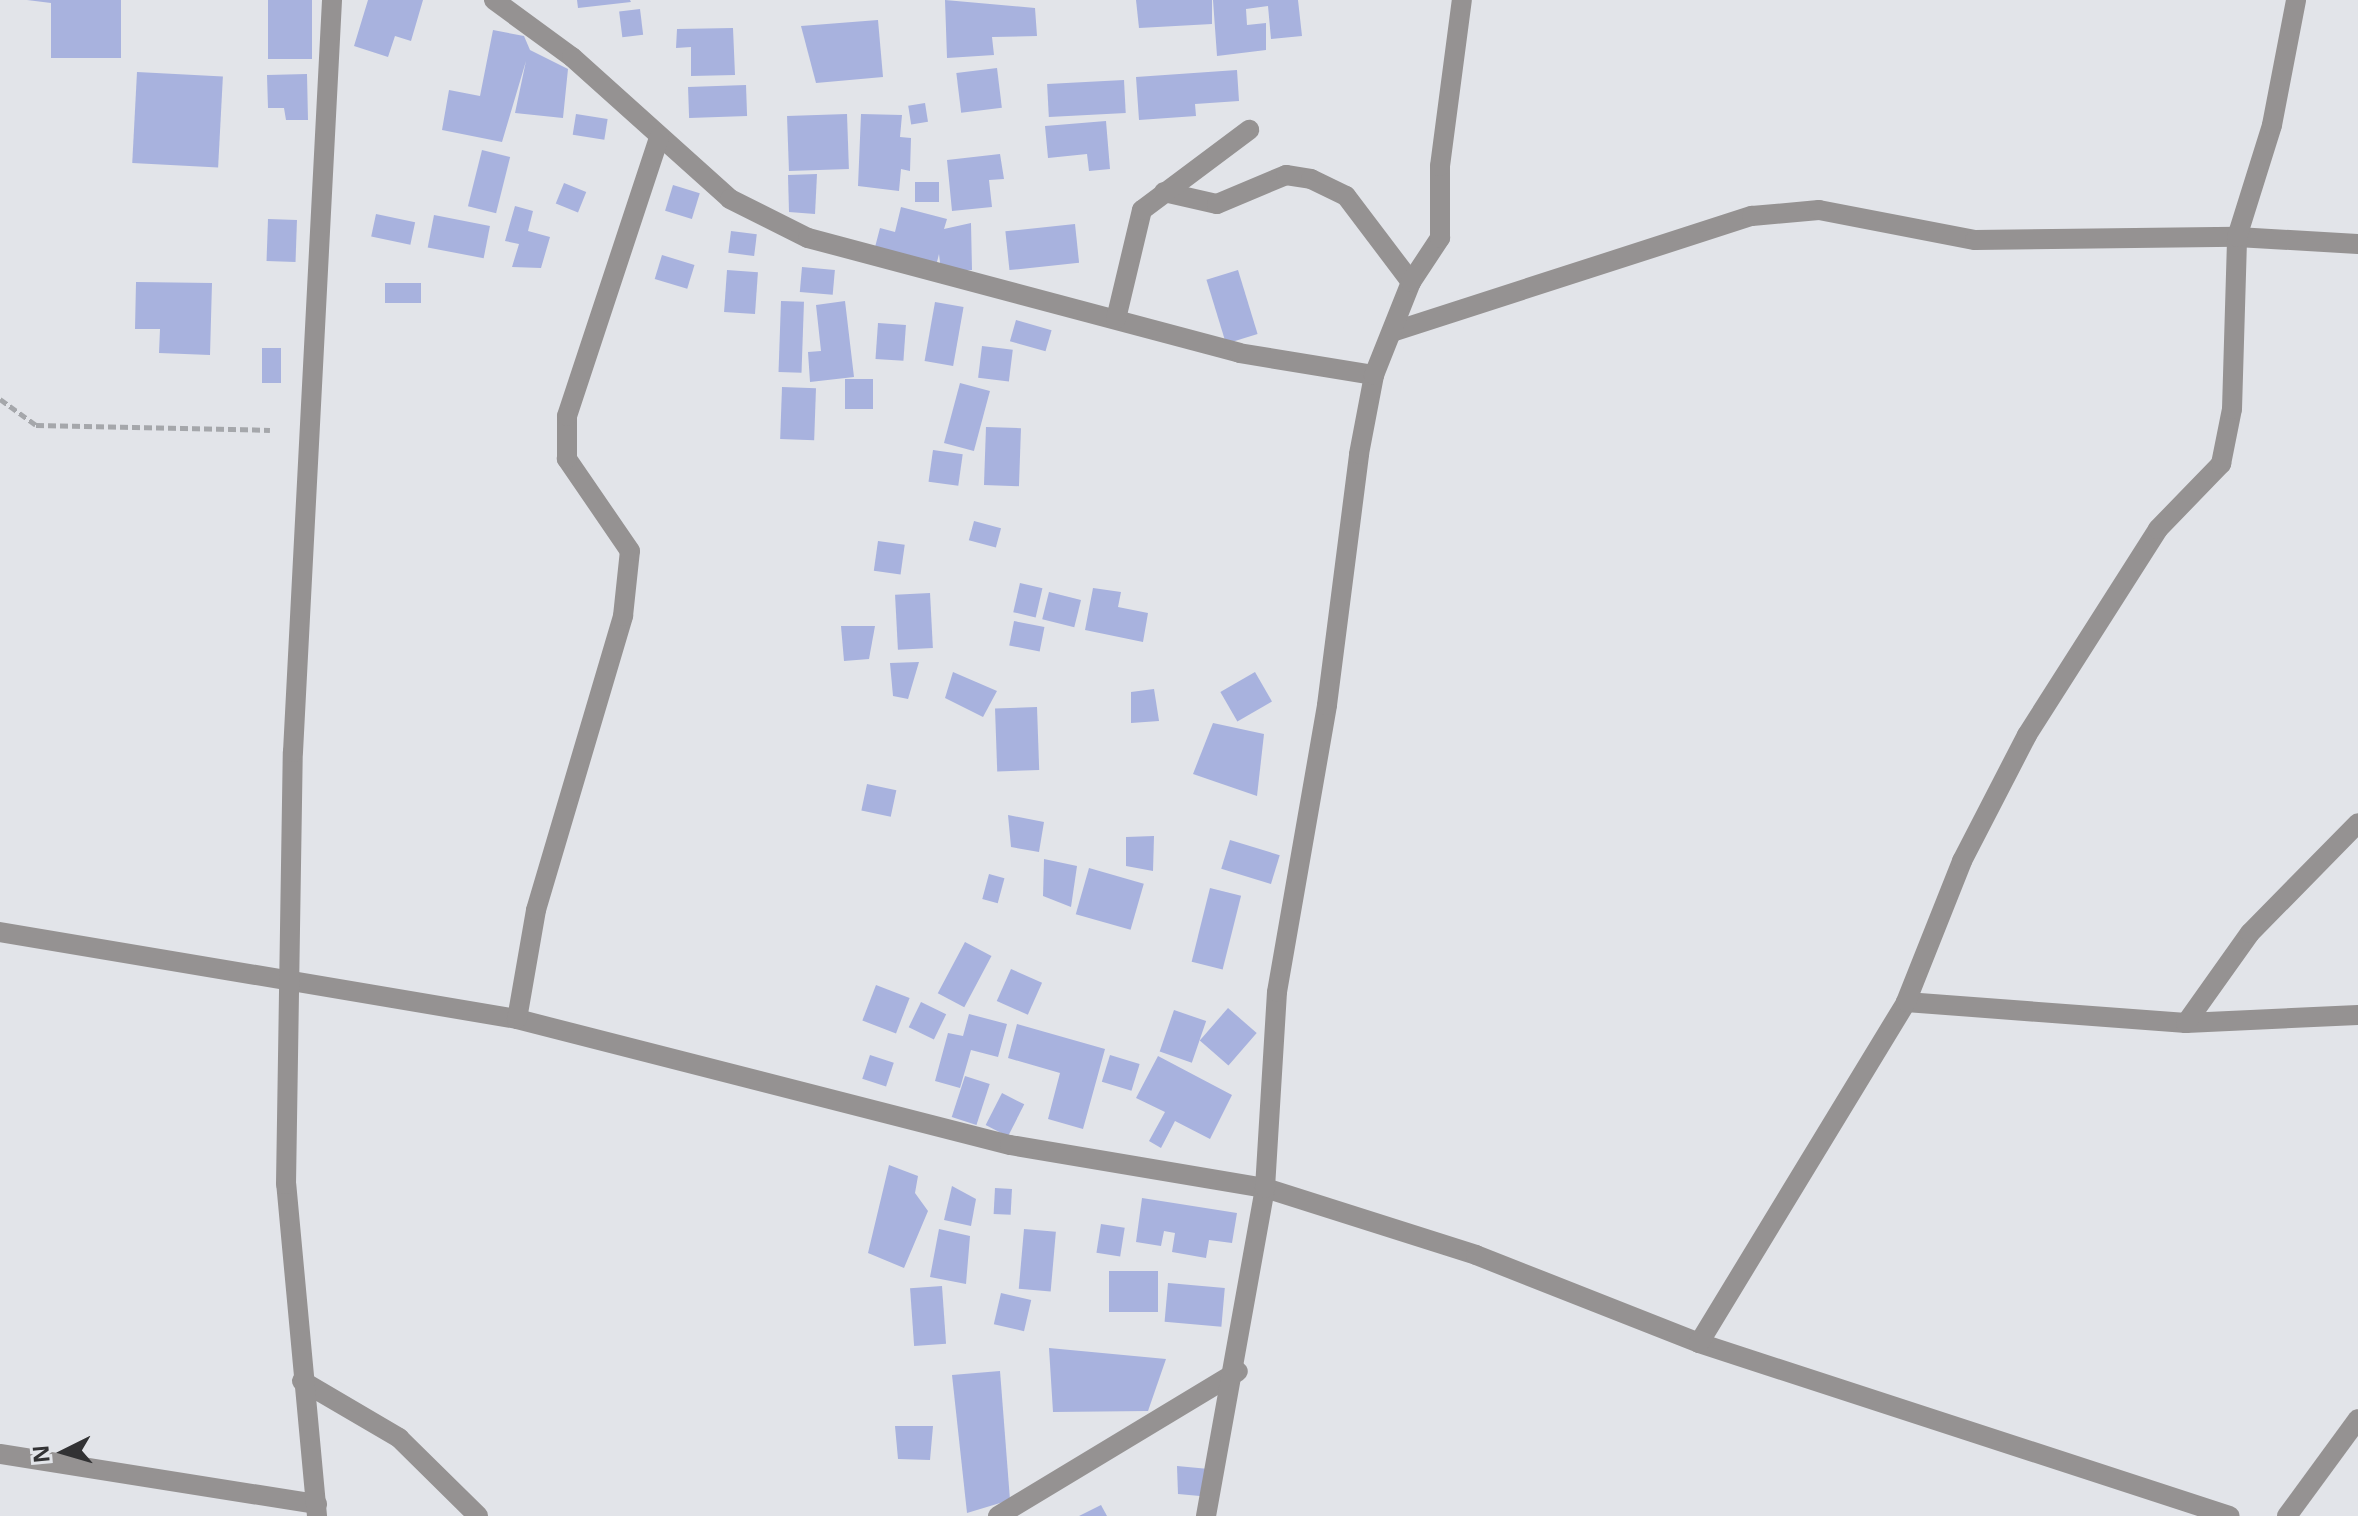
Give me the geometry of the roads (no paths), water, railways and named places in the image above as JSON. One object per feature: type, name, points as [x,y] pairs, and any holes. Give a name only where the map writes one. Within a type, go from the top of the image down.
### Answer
[{"type":"street","points":[[323,0],[329,36]]},
{"type":"street","points":[[0,1454],[317,1510],[302,1381],[286,1184],[293,752],[329,153],[332,0]]},
{"type":"street","points":[[494,0],[572,57],[730,199],[808,238],[1239,353],[1374,375]]},
{"type":"street","points":[[1206,1516],[1238,1371],[1265,1188],[1277,992],[1374,375],[1411,282],[1440,238],[1440,166],[1462,0]]},
{"type":"street","points":[[1699,1343],[1906,1002],[1962,861],[2027,735],[2158,529],[2221,464],[2232,409],[2237,237],[2272,125],[2296,0]]},
{"type":"street","points":[[1116,319],[1142,210],[1249,130]]},
{"type":"street","points":[[517,1019],[536,910],[623,616],[630,551],[567,459],[567,416],[659,138]]},
{"type":"street","points":[[1164,192],[1217,204],[1286,175],[1311,179],[1346,196],[1411,282]]},
{"type":"street","points":[[1392,332],[1752,216],[1819,210],[1975,240],[2237,237],[2358,244]]},
{"type":"street","points":[[2186,1023],[2250,933],[2358,823]]},
{"type":"street","points":[[0,932],[291,985],[517,1019],[1010,1145],[1265,1188],[1476,1255],[1699,1343],[2230,1516]]},
{"type":"street","points":[[1906,1002],[2186,1023],[2358,1015]]},
{"type":"street","points":[[998,1516],[1238,1371]]},
{"type":"street","points":[[302,1381],[399,1438],[478,1516]]},
{"type":"street","points":[[2287,1516],[2358,1419]]}]
